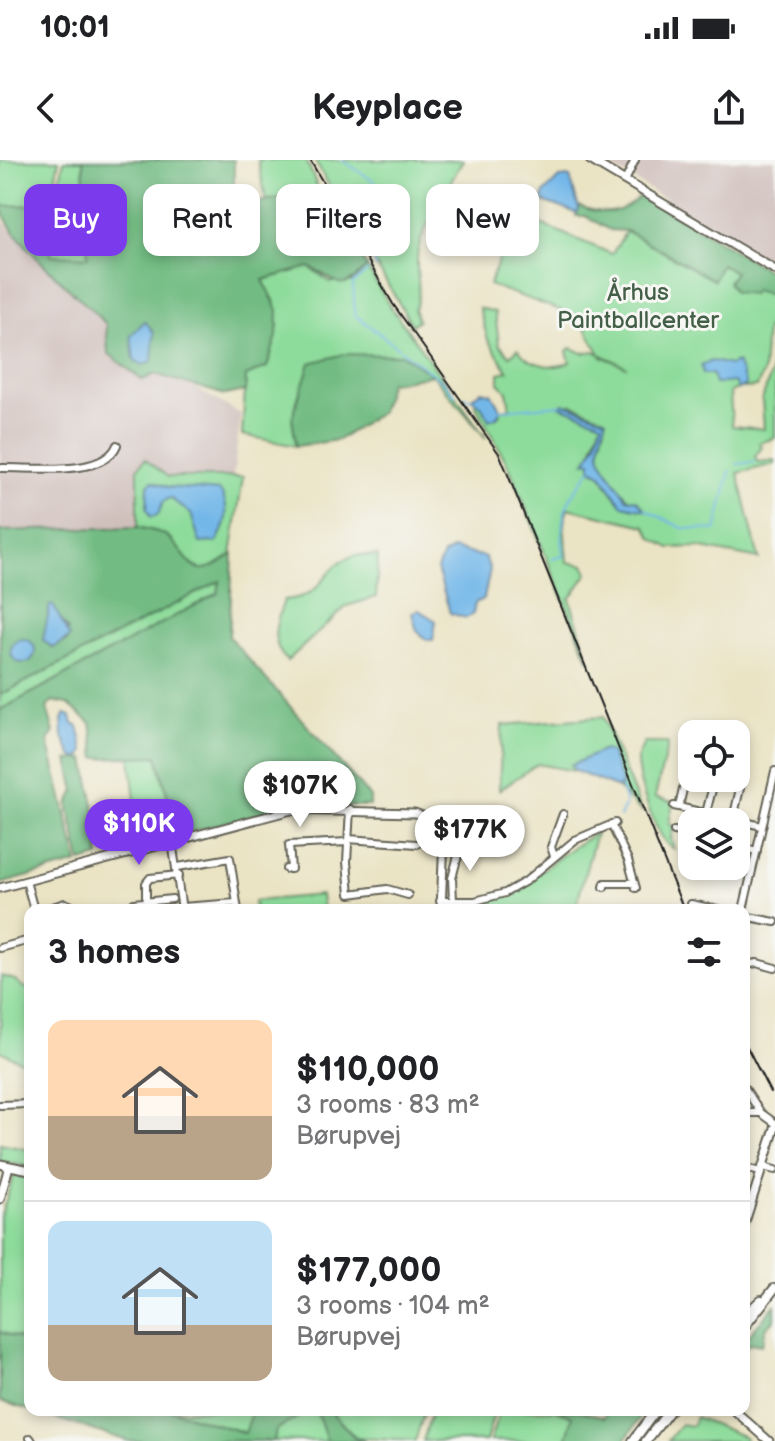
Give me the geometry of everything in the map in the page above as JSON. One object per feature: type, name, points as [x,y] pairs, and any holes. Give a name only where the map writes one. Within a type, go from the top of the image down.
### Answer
[{"type":"main road","points":[[750,1311],[774,1289]]},
{"type":"main road","points":[[750,1319],[774,1289]]},
{"type":"main road","points":[[633,1441],[652,1416]]},
{"type":"main road","points":[[646,1441],[665,1416]]},
{"type":"street","points":[[590,160],[775,270]]},
{"type":"street","points":[[626,179],[635,160]]},
{"type":"street","points":[[0,468],[92,466],[108,460],[117,445]]},
{"type":"street","points":[[746,904],[775,771]]},
{"type":"street","points":[[681,792],[677,806],[685,808]]},
{"type":"street","points":[[350,809],[350,894],[387,889],[408,895]]},
{"type":"street","points":[[0,888],[291,810],[350,809],[415,813],[438,822],[444,836],[441,904]]},
{"type":"street","points":[[554,856],[551,847],[563,814]]},
{"type":"street","points":[[750,823],[762,826]]},
{"type":"street","points":[[444,904],[475,901],[505,893],[575,840],[613,824],[628,860],[634,886],[605,883],[604,887]]},
{"type":"street","points":[[674,831],[678,832]]},
{"type":"street","points":[[172,841],[181,904]]},
{"type":"street","points":[[286,869],[291,869],[289,845],[348,841],[417,844]]},
{"type":"street","points":[[453,901],[452,878],[462,841]]},
{"type":"street","points":[[750,849],[757,851]]},
{"type":"street","points":[[146,902],[146,883],[150,878],[230,858],[237,904]]},
{"type":"street","points":[[26,881],[32,904]]},
{"type":"street","points":[[134,903],[172,899]]},
{"type":"street","points":[[750,915],[775,922]]},
{"type":"street","points":[[0,948],[24,942]]},
{"type":"street","points":[[750,964],[775,968]]},
{"type":"street","points":[[750,1096],[761,1113],[775,1125],[750,1207]]},
{"type":"street","points":[[0,1105],[24,1107]]},
{"type":"street","points":[[750,1113],[761,1113]]},
{"type":"street","points":[[0,1199],[4,1165],[24,1169]]},
{"type":"street","points":[[750,1169],[775,1170]]},
{"type":"street","points":[[741,1416],[769,1441]]},
{"type":"shaded area","points":[[597,160],[775,160],[775,266],[629,177]]},
{"type":"shaded area","points":[[0,218],[24,242],[24,256],[38,256],[106,324],[108,353],[141,380],[155,374],[177,378],[241,414],[233,477],[168,477],[138,468],[138,527],[0,531]]},
{"type":"green space","points":[[0,160],[59,160],[54,184],[24,184],[24,206],[4,206],[0,201]]},
{"type":"green space","points":[[64,160],[83,160],[84,184],[59,184]]},
{"type":"green space","points":[[83,160],[234,160],[234,184],[143,184],[143,256],[260,256],[260,202],[276,199],[276,256],[360,256],[367,267],[344,283],[338,283],[309,267],[263,280],[278,310],[277,336],[267,367],[246,376],[245,391],[225,395],[155,374],[142,380],[108,353],[106,324],[36,256],[127,256],[127,184],[84,184]]},
{"type":"green space","points":[[258,160],[306,160],[316,184],[276,184],[276,199],[266,201]]},
{"type":"green space","points":[[314,160],[463,160],[449,184],[426,184],[426,228],[417,254],[418,295],[414,309],[418,320],[412,325],[371,256],[410,256],[410,184],[328,184]]},
{"type":"green space","points":[[642,194],[775,275],[775,296],[754,290],[752,294],[734,292],[728,282],[735,272],[721,264],[714,280],[627,231],[610,230],[585,216],[576,216],[579,206],[613,212]]},
{"type":"green space","points":[[0,201],[4,206],[24,206],[24,243],[13,230]]},
{"type":"green space","name":"Århus Paintballcenter","points":[[539,223],[612,254],[626,231],[713,280],[720,264],[735,272],[728,282],[775,296],[775,325],[766,329],[763,373],[757,387],[743,388],[746,385],[734,363],[712,373],[734,382],[738,389],[730,392],[732,426],[764,429],[762,400],[771,373],[771,342],[775,336],[775,438],[759,443],[762,447],[755,457],[758,462],[775,460],[775,464],[738,473],[759,559],[697,547],[670,548],[652,538],[645,526],[568,508],[564,522],[567,562],[584,565],[588,573],[570,599],[589,661],[510,469],[475,404],[478,402],[486,413],[500,415],[501,410],[510,409],[507,391],[499,383],[499,373],[508,371],[488,340],[479,308],[495,312],[499,344],[510,356],[518,349],[528,359],[549,366],[570,362],[567,351],[571,348],[583,353],[594,351],[600,354],[580,317],[489,285],[500,256],[539,256]],"holes":[[[572,404],[606,419],[600,447],[601,459],[609,476],[641,508],[621,502],[600,473],[594,471],[591,453],[602,422],[561,405]]]},
{"type":"green space","points":[[309,267],[330,282],[352,282],[367,267],[390,306],[486,438],[433,375],[403,355],[309,373],[295,408],[296,446],[242,435],[246,376],[267,367],[278,325],[274,300],[263,280]]},
{"type":"green space","points":[[344,354],[403,355],[433,375],[389,383],[381,412],[338,440],[296,446],[292,418],[310,363]]},
{"type":"green space","points":[[145,459],[168,477],[243,477],[231,555],[218,564],[201,569],[194,566],[165,535],[138,527],[138,468]]},
{"type":"green space","points":[[138,527],[165,535],[189,562],[201,569],[209,568],[233,554],[229,637],[370,797],[370,806],[287,806],[178,835],[157,756],[96,758],[91,723],[68,704],[52,701],[47,708],[54,732],[48,741],[78,863],[0,884],[0,710],[218,593],[220,581],[0,695],[0,531]],"holes":[[[64,624],[68,629],[68,640],[53,648],[43,639],[47,626]]]},
{"type":"green space","points":[[357,555],[378,556],[376,597],[347,606],[287,661],[277,646],[275,632],[284,600],[309,593],[337,565]]},
{"type":"green space","points":[[220,580],[219,593],[0,710],[0,695]]},
{"type":"green space","points":[[603,717],[642,812],[618,788],[621,787],[571,765],[575,771],[537,764],[499,790],[502,725]]},
{"type":"green space","points":[[644,743],[668,743],[655,797],[673,802],[669,824],[674,826],[671,838],[674,849],[661,835],[644,796],[637,761]]},
{"type":"green space","points":[[157,755],[172,816],[147,823],[150,841],[140,843],[130,757]]},
{"type":"green space","points":[[85,759],[99,830],[99,857],[81,862],[68,805],[75,791],[68,760]]},
{"type":"green space","points":[[596,833],[577,904],[455,904],[495,897],[512,890]]},
{"type":"green space","points":[[321,895],[322,904],[254,904],[254,901]]},
{"type":"green space","points":[[1,976],[15,980],[24,988],[24,1063],[0,1051]]},
{"type":"green space","points":[[0,1144],[24,1149],[24,1166],[0,1161]]},
{"type":"green space","points":[[14,1176],[24,1177],[24,1340],[0,1332],[0,1217]]},
{"type":"green space","points":[[775,1305],[775,1319],[766,1328],[762,1345],[750,1343],[750,1334]]},
{"type":"green space","points":[[0,1332],[24,1340],[24,1408],[0,1401]]},
{"type":"green space","points":[[48,1416],[190,1416],[245,1433],[251,1416],[300,1416],[276,1430],[274,1441],[128,1441]]},
{"type":"green space","points":[[190,1416],[251,1416],[246,1433]]},
{"type":"green space","points":[[300,1416],[318,1416],[327,1441],[274,1441],[275,1430]]},
{"type":"green space","points":[[318,1416],[335,1416],[355,1438],[365,1441],[327,1441]]},
{"type":"green space","points":[[335,1416],[423,1416],[415,1441],[356,1438]]},
{"type":"green space","points":[[430,1416],[493,1416],[486,1441],[423,1441]]},
{"type":"green space","points":[[498,1416],[574,1416],[566,1441],[490,1441]]},
{"type":"green space","points":[[573,1416],[642,1416],[624,1441],[566,1441]]},
{"type":"green space","points":[[696,1417],[745,1437],[745,1441],[668,1441],[681,1424],[692,1426]]},
{"type":"water","points":[[570,177],[579,209],[577,213],[542,201],[544,193],[559,178]]},
{"type":"water","points":[[145,321],[154,333],[152,361],[143,365],[134,360],[131,335]]},
{"type":"water","points":[[712,361],[730,365],[737,362],[746,385],[738,389],[734,382],[715,384],[712,374],[703,374],[701,365]]},
{"type":"water","points":[[481,391],[491,393],[501,410],[497,417],[489,420],[481,405],[471,399]]},
{"type":"water","points":[[563,403],[606,419],[601,457],[626,498],[637,500],[646,510],[622,505],[600,473],[591,469],[591,461],[585,462],[596,444],[602,422],[560,406]]},
{"type":"water","points":[[152,481],[168,487],[220,491],[226,517],[216,542],[200,543],[191,514],[170,498],[163,502],[158,515],[151,517],[147,509],[148,485]]},
{"type":"water","points":[[454,549],[485,557],[490,569],[484,599],[475,603],[473,614],[466,618],[450,613],[437,569],[443,555]]},
{"type":"water","points":[[50,605],[53,605],[70,637],[53,648],[43,640]]},
{"type":"water","points":[[419,610],[436,621],[433,640],[427,640],[417,631],[412,613]]},
{"type":"water","points":[[23,639],[32,642],[35,651],[32,660],[23,663],[14,660],[11,651],[14,642]]},
{"type":"water","points":[[65,714],[71,716],[73,724],[78,726],[84,752],[81,758],[73,757],[63,737],[62,719]]},
{"type":"water","points":[[604,750],[611,752],[622,783],[618,788],[575,771],[571,765]]},
{"type":"waterway","points":[[342,160],[405,202],[374,261],[376,267]]},
{"type":"waterway","points":[[368,271],[353,283],[355,315],[442,381],[456,396]]},
{"type":"waterway","points":[[465,397],[471,399]]},
{"type":"waterway","points":[[501,410],[561,405]]},
{"type":"waterway","points":[[737,464],[754,462]]},
{"type":"waterway","points":[[552,559],[564,556],[562,529],[566,509],[591,469]]},
{"type":"waterway","points":[[645,509],[682,528],[716,530],[730,471]]},
{"type":"waterway","points":[[620,817],[626,803],[621,787]]},
{"type":"tram line","points":[[310,160],[393,304],[500,455],[682,904]]},
{"type":"tram line","points":[[750,1053],[770,1092]]}]
